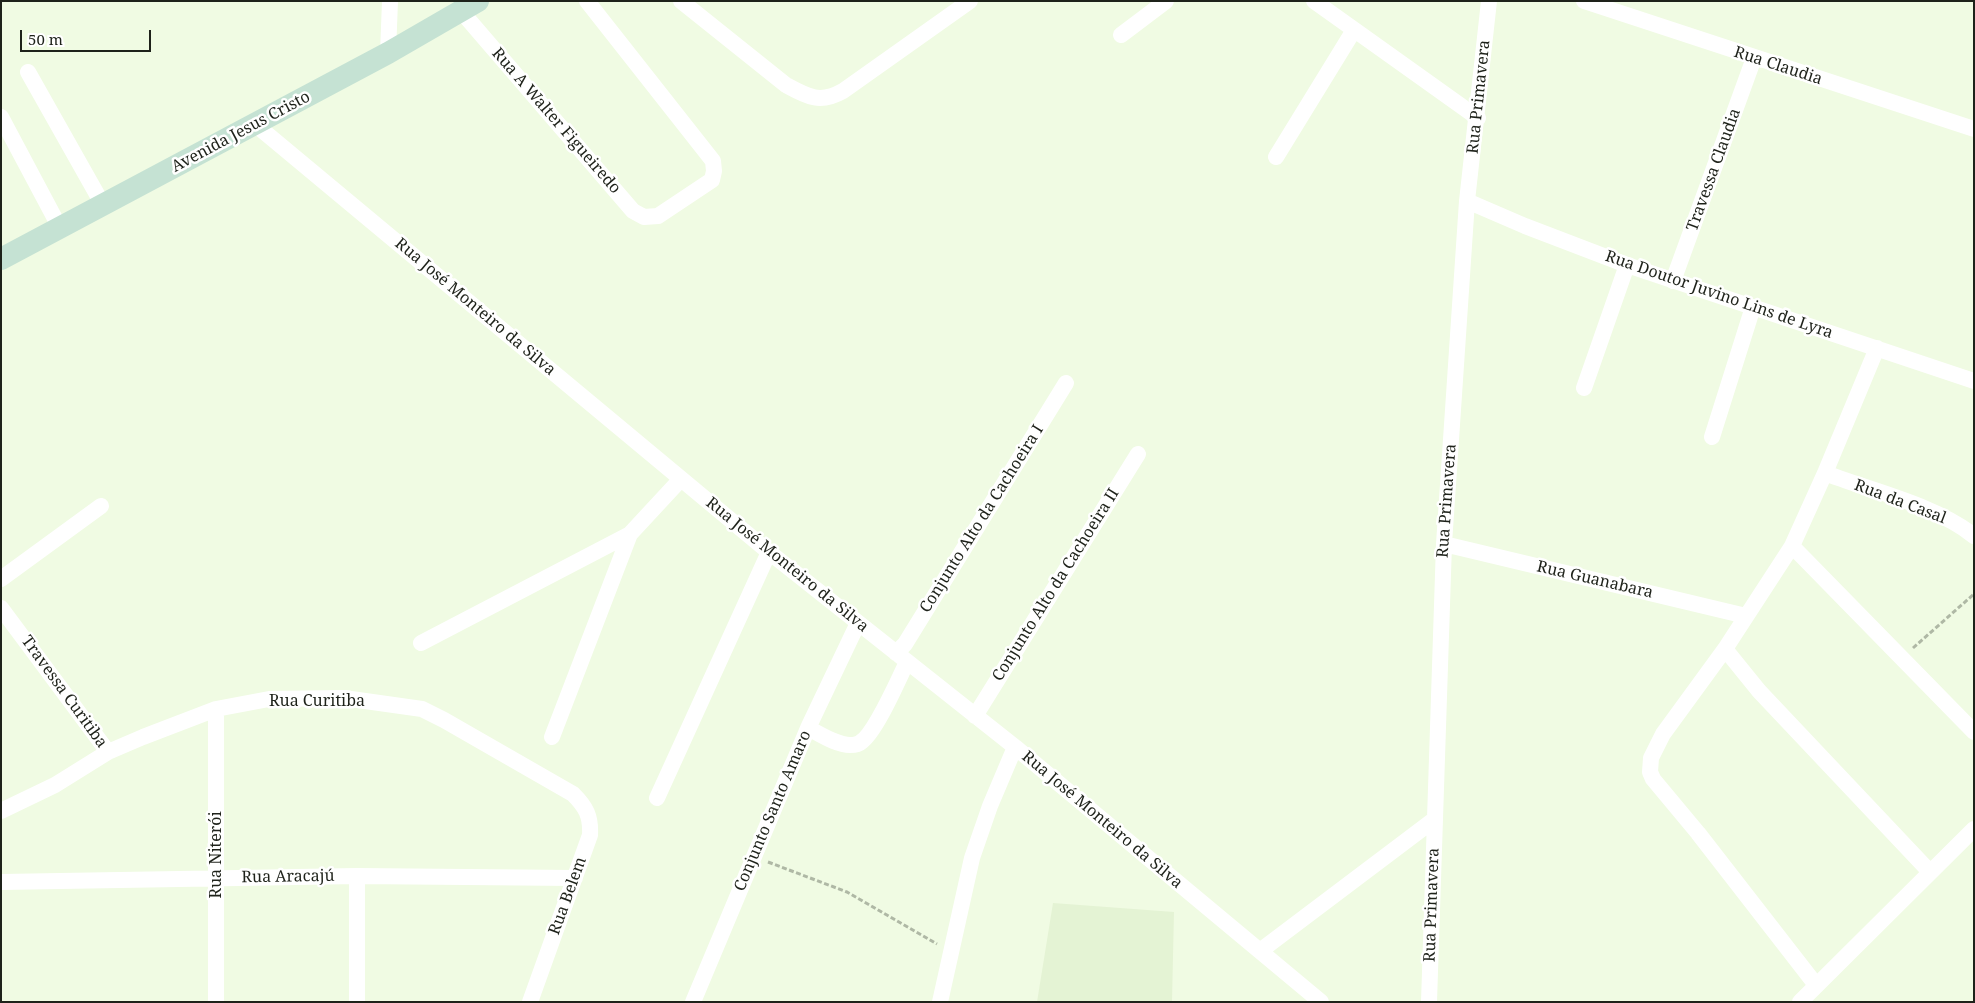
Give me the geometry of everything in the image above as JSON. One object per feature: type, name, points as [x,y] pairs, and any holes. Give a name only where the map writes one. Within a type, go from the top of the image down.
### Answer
[{"type":"main road","name":"Avenida Jesus Cristo","points":[[1,259],[256,125],[470,6]]},
{"type":"street","points":[[388,53],[390,1]]},
{"type":"street","name":"Rua A Walter Figueiredo","points":[[470,6],[634,211],[644,217],[658,216],[712,180],[714,171],[713,161],[587,1]]},
{"type":"street","points":[[681,1],[786,85],[802,93],[823,99],[843,91],[970,1]]},
{"type":"street","points":[[1121,35],[1166,1]]},
{"type":"street","points":[[1314,1],[1478,118]]},
{"type":"street","name":"Rua Primavera","points":[[1428,1002],[1444,544],[1467,201],[1478,118],[1489,1]]},
{"type":"street","name":"Rua Claudia","points":[[1584,1],[1974,129]]},
{"type":"street","points":[[1276,157],[1354,30]]},
{"type":"street","name":"Travessa Claudia","points":[[1673,281],[1754,58]]},
{"type":"street","points":[[28,72],[103,205]]},
{"type":"street","points":[[1,117],[60,228]]},
{"type":"street","name":"Rua José Monteiro da Silva","points":[[256,125],[768,552],[1015,747],[1321,1002]]},
{"type":"street","name":"Rua Doutor Juvino Lins de Lyra","points":[[1467,201],[1525,226],[1626,265],[1974,381]]},
{"type":"street","points":[[1584,388],[1626,265]]},
{"type":"street","points":[[1712,437],[1753,307]]},
{"type":"street","points":[[1816,985],[1698,833],[1653,779],[1650,765],[1653,751],[1663,734],[1725,649],[1792,546],[1825,473],[1877,348]]},
{"type":"street","name":"Conjunto Alto da Cachoeira I","points":[[808,728],[836,742],[849,745],[860,744],[868,735],[880,714],[902,658],[905,644],[1066,383]]},
{"type":"street","name":"Conjunto Alto da Cachoeira II","points":[[975,716],[1138,454]]},
{"type":"street","name":"Rua da Casal","points":[[1825,473],[1929,510],[1950,520],[1974,536]]},
{"type":"street","points":[[421,643],[630,534],[680,479]]},
{"type":"street","points":[[1,579],[101,506]]},
{"type":"street","points":[[552,736],[630,534]]},
{"type":"street","name":"Rua Guanabara","points":[[1444,544],[1746,616]]},
{"type":"street","points":[[1792,546],[1974,732]]},
{"type":"street","points":[[657,798],[768,552]]},
{"type":"street","name":"Travessa Curitiba","points":[[1,608],[108,752]]},
{"type":"street","name":"Conjunto Santo Amaro","points":[[693,1002],[808,728],[858,623]]},
{"type":"street","points":[[1725,649],[1759,691],[1930,872]]},
{"type":"street","name":"Rua Curitiba","points":[[1,811],[55,785],[108,752],[216,709],[268,699],[344,698],[422,709],[573,794]]},
{"type":"street","name":"Rua Niterói","points":[[216,709],[216,1002]]},
{"type":"street","points":[[940,1002],[972,858],[990,806],[1015,747]]},
{"type":"street","name":"Rua Belem","points":[[530,1002],[590,835],[591,822],[582,803],[573,794]]},
{"type":"street","points":[[1260,951],[1434,819]]},
{"type":"street","points":[[1800,1002],[1974,829]]},
{"type":"street","points":[[357,876],[357,1002]]},
{"type":"street","name":"Rua Aracajú","points":[[1,882],[357,876],[575,878]]},
{"type":"path","points":[[1902,658],[1974,594]]},
{"type":"path","points":[[754,857],[847,892],[951,952]]},
{"type":"shaded area","points":[[1053,903],[1174,912],[1172,1002],[1037,1002]]}]
